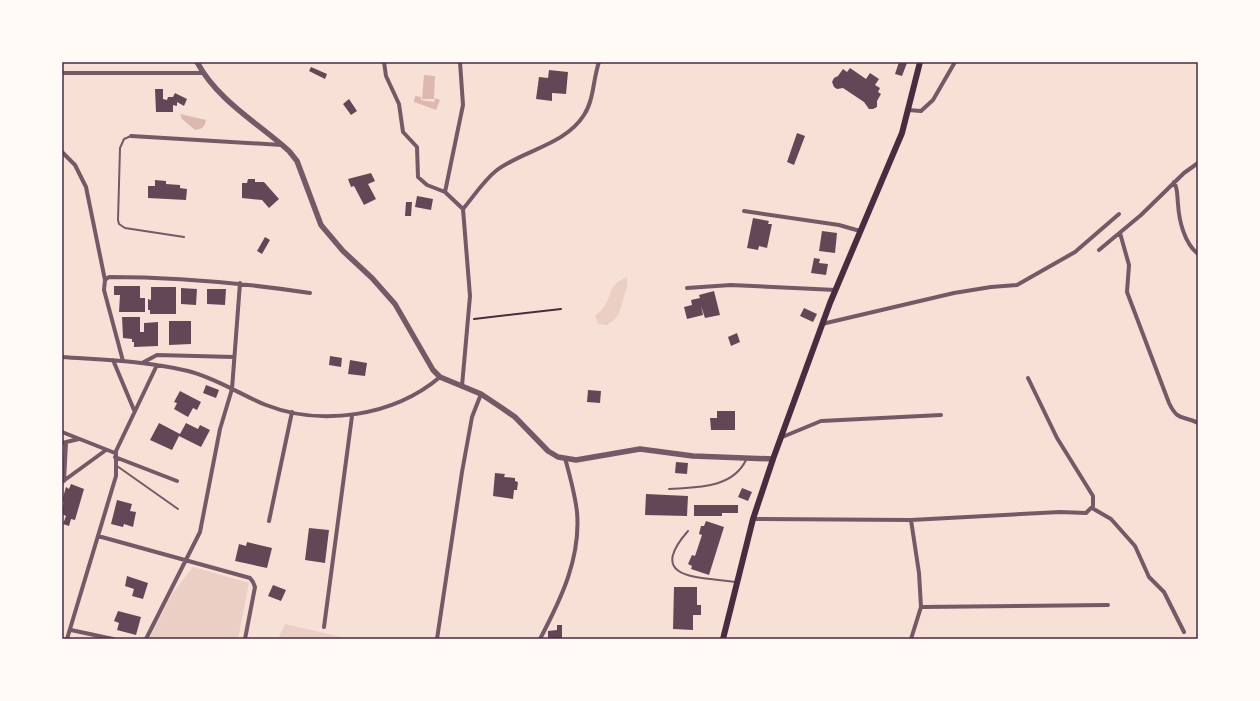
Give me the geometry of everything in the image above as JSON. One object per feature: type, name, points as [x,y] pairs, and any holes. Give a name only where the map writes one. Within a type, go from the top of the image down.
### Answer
[{"type":"main road","points":[[723,639],[753,519],[780,438],[822,324],[902,133],[920,62]]},
{"type":"street","points":[[197,62],[204,73],[242,113],[282,145],[296,161],[321,225],[343,251],[385,291],[398,309],[427,362],[440,377],[481,394],[515,417],[548,451],[565,458],[582,459],[640,450],[688,456],[773,460]]},
{"type":"street","points":[[384,62],[386,76],[399,104],[403,132],[417,147],[418,177],[427,185],[444,192],[463,209],[469,282],[468,319],[462,386]]},
{"type":"street","points":[[444,192],[463,104],[460,62]]},
{"type":"street","points":[[463,209],[497,170],[565,134],[578,123],[585,114],[590,100],[594,75],[599,62]]},
{"type":"street","points":[[908,110],[921,112],[930,105],[955,62]]},
{"type":"street","points":[[62,73],[204,73]]},
{"type":"street","points":[[131,136],[282,145]]},
{"type":"street","points":[[62,152],[75,165],[86,187],[105,280],[104,290],[123,361]]},
{"type":"street","points":[[1099,250],[1141,215],[1174,182],[1198,163]]},
{"type":"street","points":[[1174,182],[1177,188],[1178,205],[1187,240],[1198,254]]},
{"type":"street","points":[[744,211],[839,225],[860,231]]},
{"type":"street","points":[[822,324],[954,293],[990,287],[1017,285],[1075,252],[1119,214]]},
{"type":"street","points":[[1120,233],[1128,265],[1127,292],[1169,403],[1173,411],[1180,418],[1198,423]]},
{"type":"street","points":[[105,280],[113,277],[240,283],[310,293]]},
{"type":"street","points":[[146,639],[200,532],[220,428],[232,389],[240,283]]},
{"type":"street","points":[[687,288],[738,286],[836,290]]},
{"type":"street","points":[[142,363],[146,359],[156,355],[234,357]]},
{"type":"street","points":[[62,356],[142,363],[202,375],[266,405],[292,412],[331,417],[352,416],[400,401],[426,389],[440,377]]},
{"type":"street","points":[[113,360],[134,410]]},
{"type":"street","points":[[68,639],[116,476],[115,455],[134,410],[158,366]]},
{"type":"street","points":[[753,519],[911,520],[1060,512],[1086,513],[1092,508],[1094,502],[1093,496],[1057,438],[1028,378]]},
{"type":"street","points":[[437,639],[462,472],[472,417],[481,394]]},
{"type":"street","points":[[269,521],[292,412]]},
{"type":"street","points":[[780,438],[821,421],[941,415]]},
{"type":"street","points":[[324,627],[352,416]]},
{"type":"street","points":[[62,432],[177,480]]},
{"type":"street","points":[[63,481],[64,443],[79,439]]},
{"type":"street","points":[[63,481],[106,450]]},
{"type":"street","points":[[540,639],[567,582],[576,548],[577,511],[565,458]]},
{"type":"street","points":[[1092,508],[1112,519],[1135,546],[1149,577],[1164,592],[1179,618],[1184,632]]},
{"type":"street","points":[[911,520],[919,573],[921,607],[911,639]]},
{"type":"street","points":[[98,536],[250,578],[255,587],[245,639]]},
{"type":"street","points":[[921,607],[1108,605]]},
{"type":"street","points":[[71,630],[113,639]]},
{"type":"lane","points":[[131,136],[124,139],[120,148],[119,224],[125,228],[184,237]]},
{"type":"lane","points":[[669,488],[708,486],[721,482],[737,472],[747,459]]},
{"type":"lane","points":[[116,466],[178,508]]},
{"type":"lane","points":[[688,531],[677,544],[671,555],[673,567],[681,573],[737,582]]},
{"type":"path","points":[[468,319],[561,309]]},
{"type":"shaded area","points":[[424,75],[435,76],[434,99],[422,99]]},
{"type":"shaded area","points":[[415,96],[421,97],[421,100],[434,102],[435,98],[440,100],[436,110],[414,102]]},
{"type":"shaded area","points":[[180,114],[206,120],[205,124],[201,128],[195,130],[182,119]]},
{"type":"shaded area","points":[[627,277],[627,289],[621,309],[617,316],[607,325],[598,324],[595,316],[604,307],[611,290],[616,284]]},
{"type":"shaded area","points":[[193,567],[249,583],[238,639],[149,639],[172,594]]},
{"type":"shaded area","points":[[285,624],[350,639],[278,639]]},
{"type":"building","points":[[899,62],[907,63],[902,76],[895,74]]},
{"type":"building","points":[[311,67],[327,74],[325,79],[309,71]]},
{"type":"building","points":[[850,68],[866,79],[870,73],[879,79],[875,85],[880,88],[878,92],[881,94],[877,101],[877,107],[869,109],[864,102],[843,88],[837,89],[834,87],[832,82],[834,78],[838,76],[843,69],[847,72]]},
{"type":"building","points":[[549,70],[568,72],[566,94],[552,93],[552,101],[536,99],[539,77],[548,78]]},
{"type":"building","points":[[155,89],[163,89],[163,99],[167,100],[168,97],[173,97],[175,93],[187,99],[184,106],[177,102],[177,106],[173,105],[173,112],[156,112]]},
{"type":"building","points":[[349,99],[357,111],[351,115],[343,104]]},
{"type":"building","points":[[797,133],[805,136],[794,165],[787,162]]},
{"type":"building","points":[[371,173],[375,181],[368,184],[376,199],[364,205],[354,186],[351,187],[348,179]]},
{"type":"building","points":[[248,179],[255,179],[255,182],[264,182],[279,199],[269,208],[262,200],[242,198],[242,183],[247,183]]},
{"type":"building","points":[[155,180],[166,181],[166,184],[180,185],[180,188],[187,189],[186,200],[148,198],[148,186],[155,186]]},
{"type":"building","points":[[417,196],[433,199],[431,210],[415,207]]},
{"type":"building","points":[[406,202],[412,202],[411,216],[405,216]]},
{"type":"building","points":[[753,218],[769,221],[768,224],[772,224],[767,248],[759,246],[758,250],[747,248]]},
{"type":"building","points":[[822,231],[837,233],[835,253],[819,251]]},
{"type":"building","points":[[265,237],[270,240],[262,254],[257,251]]},
{"type":"building","points":[[814,258],[820,259],[819,263],[828,264],[826,275],[811,273]]},
{"type":"building","points":[[114,286],[140,286],[140,298],[145,298],[145,312],[119,312],[120,295],[114,295]]},
{"type":"building","points":[[151,287],[176,287],[176,314],[150,314],[150,310],[148,310],[148,299],[151,300]]},
{"type":"building","points":[[181,288],[197,289],[196,305],[181,304]]},
{"type":"building","points":[[207,289],[226,289],[225,305],[207,304]]},
{"type":"building","points":[[714,291],[720,315],[705,318],[701,306],[703,315],[687,319],[684,307],[692,305],[691,300],[700,298],[699,295]]},
{"type":"building","points":[[804,308],[817,314],[813,322],[800,316]]},
{"type":"building","points":[[122,317],[140,317],[140,332],[144,332],[144,323],[158,322],[158,346],[134,347],[134,342],[132,342],[132,339],[123,338]]},
{"type":"building","points":[[169,321],[191,321],[191,344],[169,345]]},
{"type":"building","points":[[737,333],[740,342],[731,346],[728,337]]},
{"type":"building","points":[[330,356],[342,358],[341,367],[329,365]]},
{"type":"building","points":[[350,360],[367,363],[365,376],[348,374]]},
{"type":"building","points":[[206,385],[219,390],[216,398],[203,393]]},
{"type":"building","points":[[588,390],[601,391],[600,403],[587,402]]},
{"type":"building","points":[[180,391],[201,402],[197,410],[193,408],[188,417],[174,409],[177,403],[174,402]]},
{"type":"building","points":[[717,411],[735,411],[735,430],[711,430],[710,418],[717,418]]},
{"type":"building","points":[[159,423],[180,434],[186,423],[198,429],[200,425],[210,430],[201,447],[179,436],[172,450],[150,440]]},
{"type":"building","points":[[676,462],[688,463],[687,474],[675,473]]},
{"type":"building","points":[[495,473],[505,474],[504,477],[515,478],[515,481],[518,482],[517,490],[514,490],[513,499],[493,496]]},
{"type":"building","points":[[71,484],[84,489],[75,520],[71,519],[69,526],[63,524],[66,516],[62,514],[64,502],[62,501],[66,487],[69,489]]},
{"type":"building","points":[[742,488],[752,492],[748,501],[738,497]]},
{"type":"building","points":[[646,494],[688,496],[687,516],[645,515]]},
{"type":"building","points":[[117,500],[132,504],[130,511],[136,512],[133,527],[124,524],[123,527],[111,524]]},
{"type":"building","points":[[694,505],[738,505],[738,513],[722,513],[722,516],[694,516]]},
{"type":"building","points":[[706,521],[724,527],[709,575],[691,569],[692,566],[688,564],[692,555],[695,556],[702,535],[699,534],[701,526],[704,526]]},
{"type":"building","points":[[309,528],[329,530],[325,563],[305,560]]},
{"type":"building","points":[[247,542],[272,548],[267,568],[235,561],[239,544],[246,546]]},
{"type":"building","points":[[127,576],[148,583],[143,599],[132,596],[134,589],[125,586]]},
{"type":"building","points":[[273,585],[286,590],[281,601],[268,596]]},
{"type":"building","points":[[674,587],[697,587],[697,605],[701,605],[701,615],[693,615],[693,630],[673,629]]},
{"type":"building","points":[[118,611],[141,617],[136,635],[117,630],[119,623],[114,621]]},
{"type":"building","points":[[557,625],[562,625],[562,639],[548,639],[548,631],[557,630]]}]
